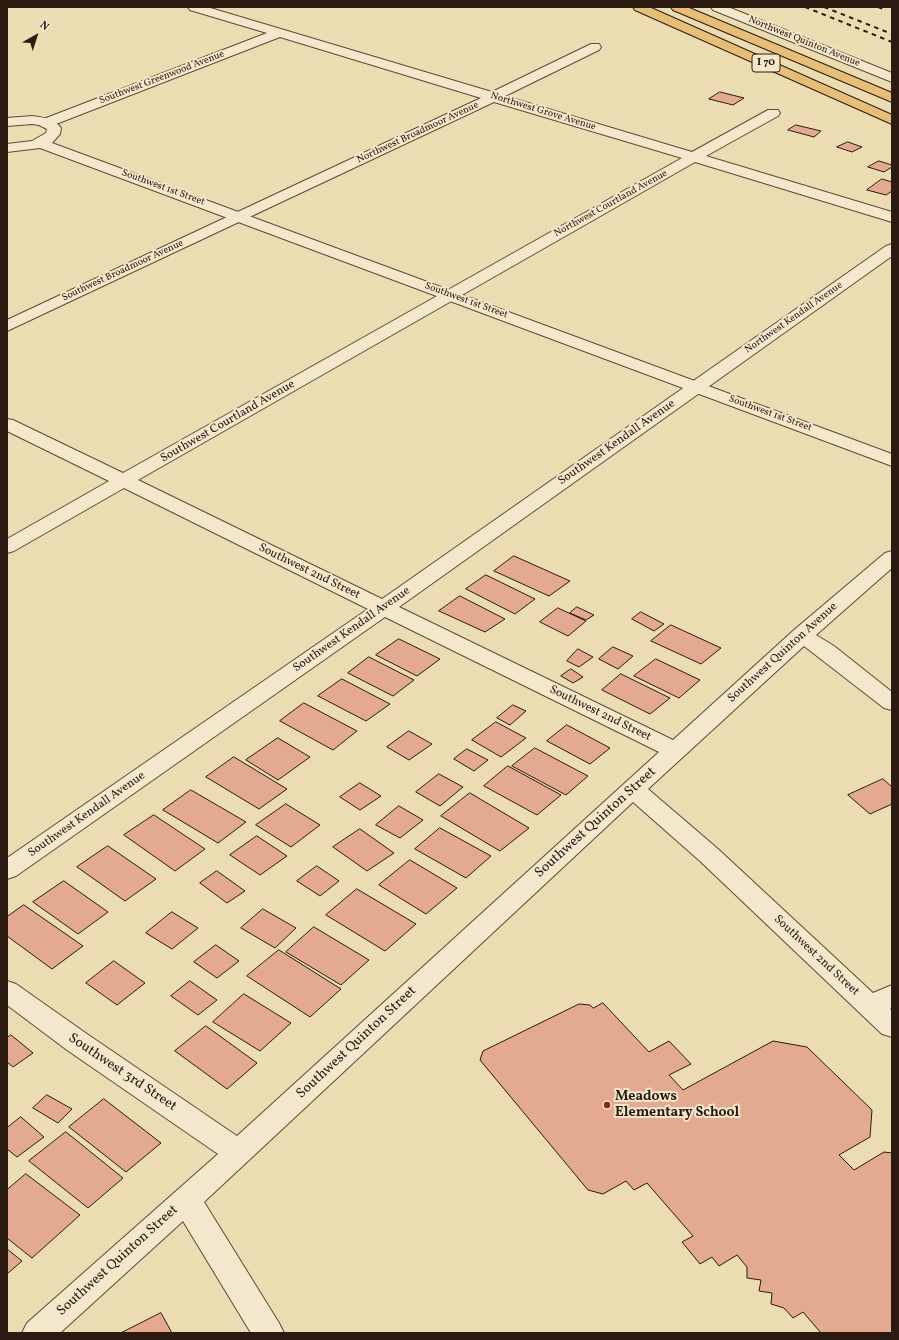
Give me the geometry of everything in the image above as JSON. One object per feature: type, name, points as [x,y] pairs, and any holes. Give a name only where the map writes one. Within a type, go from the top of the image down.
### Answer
[{"type":"highway","name":"I 70","points":[[640,7],[892,120]]},
{"type":"highway","name":"I 70","points":[[676,7],[892,98]]},
{"type":"street","name":"Northwest Grove Avenue","points":[[194,7],[892,217]]},
{"type":"street","name":"Northwest Quinton Avenue","points":[[716,7],[892,78]]},
{"type":"street","name":"Southwest Greenwood Avenue","points":[[7,122],[27,120],[46,122],[278,33]]},
{"type":"street","name":"Northwest Broadmoor Avenue","points":[[240,217],[595,47]]},
{"type":"street","name":"Northwest Courtland Avenue","points":[[449,295],[773,113]]},
{"type":"street","points":[[7,148],[40,143],[51,137],[54,132],[54,128],[46,122]]},
{"type":"street","name":"Southwest 1st Street","points":[[40,143],[892,460]]},
{"type":"street","name":"Southwest Broadmoor Avenue","points":[[7,326],[240,217]]},
{"type":"street","name":"Northwest Kendall Avenue","points":[[697,387],[892,249]]},
{"type":"street","name":"Southwest Courtland Avenue","points":[[7,547],[449,295]]},
{"type":"street","name":"Southwest Kendall Avenue","points":[[7,870],[382,609],[697,387]]},
{"type":"street","name":"Southwest 2nd Street","points":[[7,424],[382,609],[676,751]]},
{"type":"street","name":"Southwest Quinton Avenue","points":[[676,751],[802,635],[892,557]]},
{"type":"street","points":[[802,635],[826,651],[892,703]]},
{"type":"street","name":"Southwest Quinton Street","points":[[38,1333],[239,1153],[676,751]]},
{"type":"street","name":"Southwest 2nd Street","points":[[633,789],[881,1001],[892,1027]]},
{"type":"street","name":"Southwest 3rd Street","points":[[7,991],[77,1042],[239,1153]]},
{"type":"street","points":[[186,1199],[268,1333]]},
{"type":"building","points":[[720,92],[744,98],[733,105],[709,99]]},
{"type":"building","points":[[796,125],[821,131],[814,137],[788,130]]},
{"type":"building","points":[[848,142],[862,147],[852,152],[837,147]]},
{"type":"building","points":[[879,161],[892,165],[892,167],[884,172],[868,167]]},
{"type":"building","points":[[882,179],[892,182],[892,191],[886,195],[867,190]]},
{"type":"building","points":[[514,556],[570,581],[549,596],[494,571]]},
{"type":"building","points":[[486,575],[535,599],[515,614],[466,589]]},
{"type":"building","points":[[460,596],[505,619],[485,632],[439,611]]},
{"type":"building","points":[[577,607],[594,615],[586,620],[570,613]]},
{"type":"building","points":[[558,608],[586,621],[568,636],[540,622]]},
{"type":"building","points":[[641,612],[664,624],[654,631],[632,619]]},
{"type":"building","points":[[671,625],[721,648],[701,664],[651,641]]},
{"type":"building","points":[[399,639],[440,659],[417,676],[376,655]]},
{"type":"building","points":[[613,647],[633,656],[618,669],[599,659]]},
{"type":"building","points":[[578,649],[593,657],[579,667],[567,661]]},
{"type":"building","points":[[369,657],[414,680],[393,696],[348,673]]},
{"type":"building","points":[[656,659],[700,680],[679,698],[634,676]]},
{"type":"building","points":[[571,669],[583,677],[573,683],[561,676]]},
{"type":"building","points":[[621,674],[670,698],[650,714],[602,690]]},
{"type":"building","points":[[342,679],[390,704],[366,721],[318,696]]},
{"type":"building","points":[[304,703],[357,731],[333,750],[280,721]]},
{"type":"building","points":[[513,705],[526,711],[510,725],[497,718]]},
{"type":"building","points":[[496,722],[526,738],[501,757],[472,740]]},
{"type":"building","points":[[567,725],[610,748],[590,764],[547,741]]},
{"type":"building","points":[[409,731],[432,744],[409,760],[387,747]]},
{"type":"building","points":[[278,738],[310,757],[278,780],[246,760]]},
{"type":"building","points":[[535,748],[588,776],[566,795],[512,766]]},
{"type":"building","points":[[467,749],[488,760],[474,771],[454,759]]},
{"type":"building","points":[[234,757],[287,789],[259,809],[206,777]]},
{"type":"building","points":[[508,766],[561,795],[537,815],[484,786]]},
{"type":"building","points":[[439,774],[463,787],[440,806],[416,792]]},
{"type":"building","points":[[883,779],[892,787],[892,804],[870,814],[848,795]]},
{"type":"building","points":[[360,783],[381,796],[360,810],[340,797]]},
{"type":"building","points":[[191,790],[246,822],[218,843],[163,810]]},
{"type":"building","points":[[470,793],[529,828],[500,851],[441,816]]},
{"type":"building","points":[[286,804],[320,825],[291,847],[256,825]]},
{"type":"building","points":[[399,806],[423,820],[400,838],[376,825]]},
{"type":"building","points":[[154,815],[205,849],[175,871],[124,835]]},
{"type":"building","points":[[440,828],[491,856],[466,878],[415,849]]},
{"type":"building","points":[[360,829],[394,853],[367,871],[333,847]]},
{"type":"building","points":[[257,836],[287,856],[260,875],[230,855]]},
{"type":"building","points":[[108,846],[156,879],[125,901],[77,867]]},
{"type":"building","points":[[410,860],[457,888],[426,914],[379,885]]},
{"type":"building","points":[[317,866],[339,881],[320,896],[297,881]]},
{"type":"building","points":[[217,871],[245,891],[227,903],[200,883]]},
{"type":"building","points":[[64,881],[108,912],[78,934],[33,902]]},
{"type":"building","points":[[357,889],[416,924],[385,951],[326,915]]},
{"type":"building","points":[[24,905],[83,946],[52,969],[7,936],[7,917]]},
{"type":"building","points":[[263,909],[296,928],[275,948],[241,928]]},
{"type":"building","points":[[172,912],[198,928],[172,949],[146,933]]},
{"type":"building","points":[[314,927],[369,960],[341,985],[286,952]]},
{"type":"building","points":[[216,945],[239,961],[217,978],[194,962]]},
{"type":"building","points":[[279,950],[341,989],[310,1017],[247,976]]},
{"type":"building","points":[[114,961],[145,983],[117,1005],[86,983]]},
{"type":"building","points":[[190,981],[217,1000],[198,1015],[171,996]]},
{"type":"building","points":[[244,994],[291,1023],[260,1051],[213,1022]]},
{"type":"building","points":[[603,1003],[649,1052],[669,1041],[691,1064],[669,1075],[683,1090],[773,1041],[807,1047],[872,1110],[870,1137],[839,1155],[854,1170],[884,1152],[892,1153],[892,1333],[821,1333],[803,1312],[793,1318],[784,1308],[771,1304],[772,1293],[759,1291],[761,1280],[747,1278],[747,1267],[737,1255],[719,1266],[712,1257],[700,1264],[682,1242],[693,1236],[647,1183],[634,1190],[626,1181],[603,1194],[588,1190],[480,1060],[483,1051],[579,1004],[590,1005],[593,1008]]},
{"type":"building","points":[[206,1026],[257,1063],[227,1089],[175,1051]]},
{"type":"building","points":[[11,1035],[33,1053],[13,1067],[7,1062],[7,1038]]},
{"type":"building","points":[[47,1095],[72,1109],[58,1123],[33,1108]]},
{"type":"building","points":[[104,1099],[161,1143],[126,1172],[69,1127]]},
{"type":"building","points":[[21,1117],[44,1137],[17,1157],[7,1149],[7,1128]]},
{"type":"building","points":[[66,1132],[123,1178],[88,1208],[29,1161]]},
{"type":"building","points":[[26,1174],[80,1215],[32,1258],[7,1238],[7,1190]]},
{"type":"building","points":[[7,1249],[22,1261],[7,1274]]},
{"type":"building","points":[[161,1313],[172,1333],[121,1333]]},
{"type":"railway","points":[[805,7],[892,42]]},
{"type":"railway","points":[[824,7],[892,34]]},
{"type":"railway","points":[[878,7],[886,10]]},
{"type":"place","name":"Meadows Elementary School","points":[[607,1105]]}]
